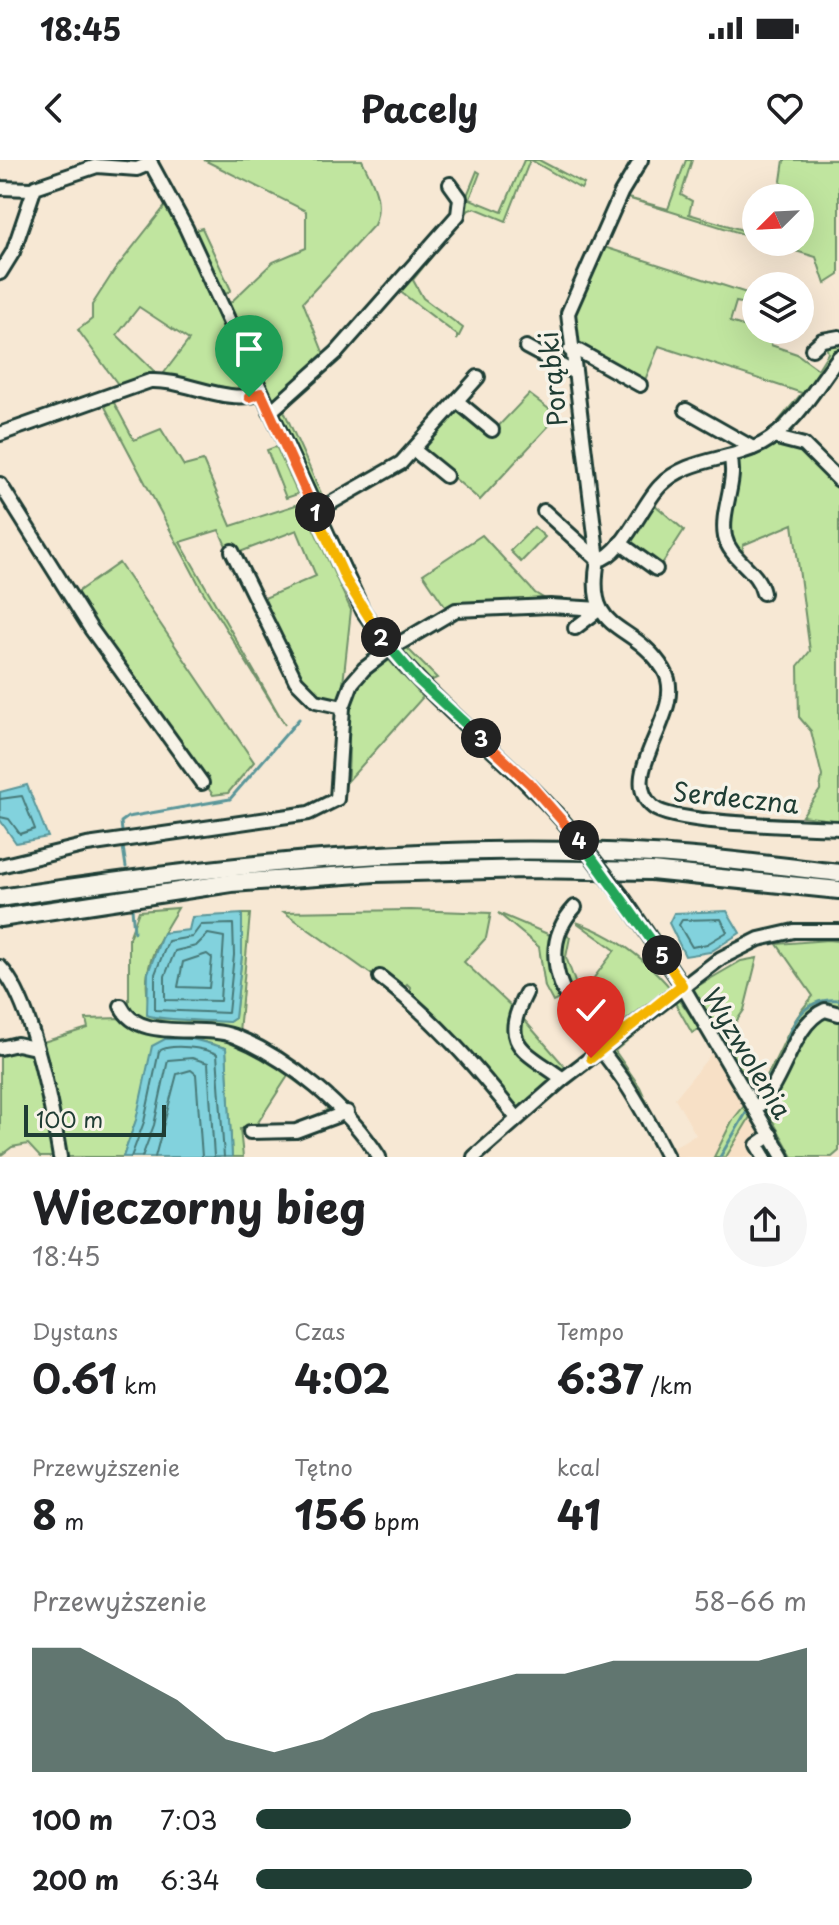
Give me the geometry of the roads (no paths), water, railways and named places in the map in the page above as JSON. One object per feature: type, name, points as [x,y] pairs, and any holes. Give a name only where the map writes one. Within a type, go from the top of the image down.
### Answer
[{"type":"highway","points":[[0,898],[230,866],[419,855],[652,854],[839,873]]},
{"type":"highway","points":[[0,918],[231,883],[375,873],[524,869],[651,871],[839,890]]},
{"type":"street","name":"Porąbki","points":[[600,609],[593,587],[598,560],[567,320],[572,300],[621,193],[641,160]]},
{"type":"street","name":"Wyzwolenia","points":[[32,189],[97,166],[137,169],[155,164],[351,589],[390,649],[417,679],[529,783],[622,896],[682,985],[744,1099],[755,1109],[783,1157]]},
{"type":"street","points":[[270,412],[337,352],[458,215],[460,198],[450,184]]},
{"type":"street","points":[[0,188],[32,189],[13,252],[0,273]]},
{"type":"street","points":[[812,349],[822,340],[839,337]]},
{"type":"street","points":[[526,347],[573,372]]},
{"type":"street","points":[[570,350],[579,351],[640,385]]},
{"type":"street","points":[[544,511],[598,560],[607,557],[665,481],[691,467],[753,448],[773,437],[839,357]]},
{"type":"street","points":[[315,512],[396,466],[478,377]]},
{"type":"street","points":[[0,434],[150,381],[243,397],[261,393]]},
{"type":"street","points":[[457,401],[492,430]]},
{"type":"street","points":[[686,410],[753,448]]},
{"type":"street","points":[[773,437],[804,445],[839,480]]},
{"type":"street","points":[[414,450],[446,476]]},
{"type":"street","points":[[730,456],[725,539],[758,579],[763,593]]},
{"type":"street","points":[[0,484],[91,629],[202,783]]},
{"type":"street","points":[[620,543],[656,569]]},
{"type":"street","points":[[232,551],[296,681],[316,701],[343,707]]},
{"type":"street","points":[[0,866],[87,845],[309,813],[337,799],[343,707],[352,683],[364,669],[390,649],[456,610],[550,606],[600,609]]},
{"type":"street","points":[[575,628],[600,609]]},
{"type":"street","name":"Serdeczna","points":[[600,609],[653,657],[668,682],[668,702],[644,766],[643,788],[655,809],[683,818],[839,828]]},
{"type":"street","points":[[575,907],[561,930],[555,968],[562,991],[635,1097],[667,1157]]},
{"type":"street","points":[[480,1155],[563,1079],[721,958],[759,939],[794,931],[839,931]]},
{"type":"street","points":[[0,967],[17,992],[35,1048],[60,1157]]},
{"type":"street","points":[[380,977],[426,1014],[478,1068],[517,1118]]},
{"type":"street","points":[[526,993],[513,1018],[513,1035],[530,1054],[563,1079]]},
{"type":"street","points":[[121,1006],[126,1016],[144,1027],[201,1028],[234,1036],[285,1066],[347,1112],[379,1157]]},
{"type":"street","points":[[755,1109],[768,1095],[811,1021],[825,1010],[839,1014]]},
{"type":"street","points":[[0,1048],[17,1044],[35,1048]]},
{"type":"street","points":[[250,1132],[296,1131],[347,1112]]},
{"type":"street","points":[[764,1157],[757,1145],[771,1135]]},
{"type":"water","points":[[27,785],[48,837],[16,843],[0,820],[0,792]]},
{"type":"water","points":[[727,911],[740,933],[710,952],[685,956],[669,923],[674,913]]},
{"type":"water","points":[[242,914],[242,955],[235,1018],[229,1022],[147,1015],[148,973],[163,933],[189,930],[192,917]]},
{"type":"water","points":[[165,1039],[192,1039],[226,1048],[232,1157],[123,1157],[136,1120],[152,1046]]},
{"type":"waterway","points":[[122,832],[121,822],[128,817],[230,799],[299,719]]},
{"type":"waterway","points":[[123,847],[126,867]]},
{"type":"waterway","points":[[132,908],[134,932]]},
{"type":"waterway","points":[[783,1054],[800,1014],[816,1003],[839,1000]]},
{"type":"waterway","points":[[758,1092],[778,1064]]},
{"type":"waterway","points":[[720,1157],[746,1113]]}]
